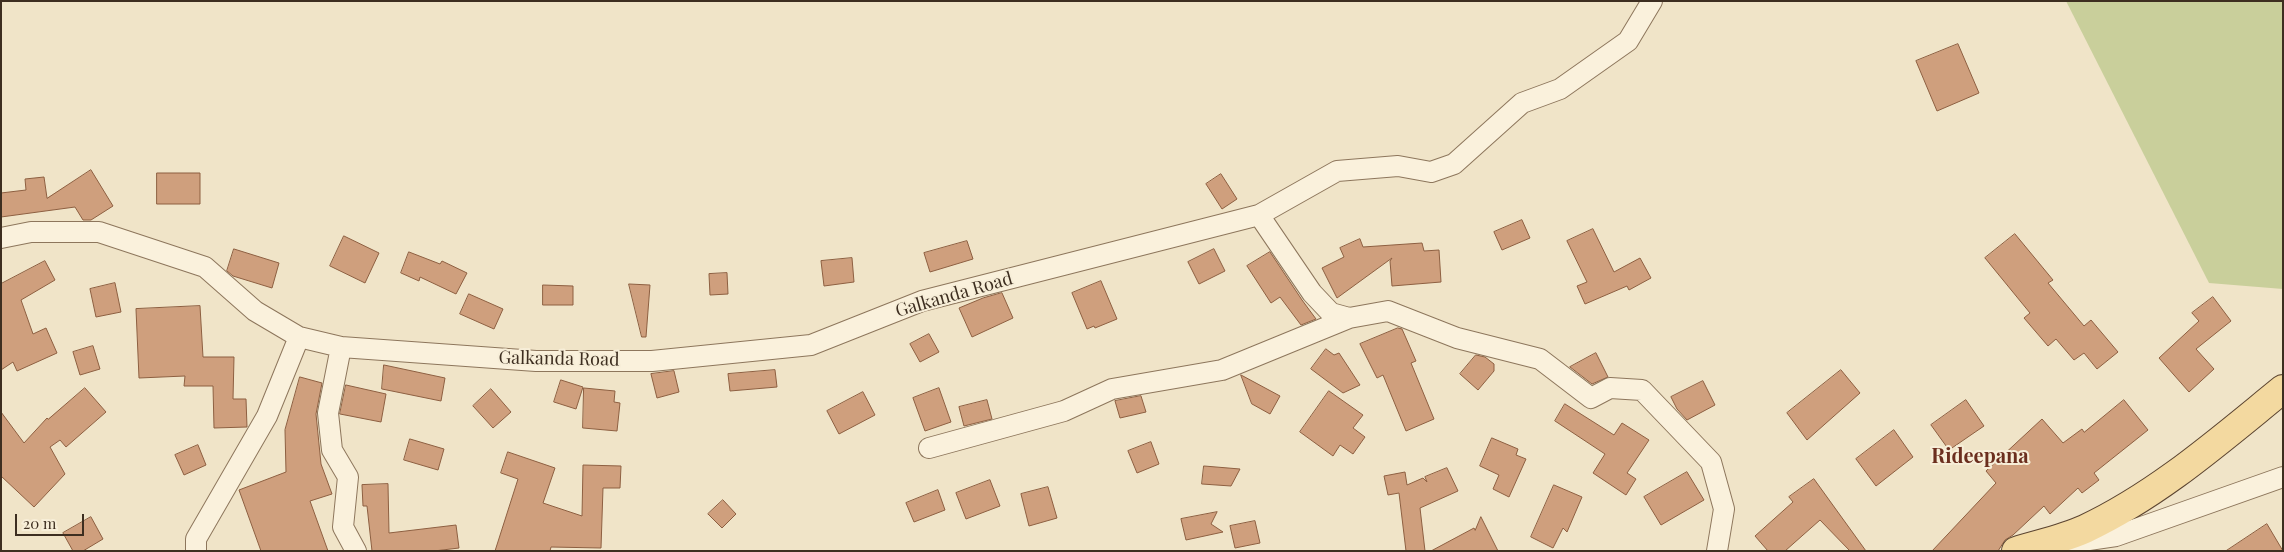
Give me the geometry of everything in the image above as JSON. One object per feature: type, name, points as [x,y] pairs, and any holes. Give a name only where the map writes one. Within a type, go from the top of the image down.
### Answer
[{"type":"main road","points":[[2016,551],[2083,530],[2145,497],[2209,449],[2283,389]]},
{"type":"street","name":"Galkanda Road","points":[[1,238],[31,232],[99,232],[204,267],[255,311],[299,337],[341,347],[536,361],[652,361],[811,345],[922,301],[1259,215],[1337,170],[1398,166],[1431,172],[1454,164],[1522,103],[1560,89],[1628,41],[1652,1]]},
{"type":"street","points":[[1259,215],[1312,293],[1331,313],[1349,318]]},
{"type":"street","points":[[929,448],[1064,411],[1112,389],[1222,370],[1349,318],[1388,311],[1456,338],[1540,359],[1591,398],[1610,388],[1642,390],[1711,462],[1724,509],[1717,551]]},
{"type":"street","points":[[196,551],[196,539],[267,416],[299,337]]},
{"type":"street","points":[[341,347],[328,412],[332,450],[348,478],[343,526],[356,551]]},
{"type":"street","points":[[2023,551],[2116,536],[2283,477]]},
{"type":"green space","points":[[2066,1],[2283,1],[2283,289],[2209,283]]},
{"type":"building","points":[[1958,44],[1979,93],[1937,111],[1916,61]]},
{"type":"building","points":[[91,170],[113,206],[91,220],[83,220],[75,207],[1,217],[1,193],[26,190],[25,179],[44,177],[47,198]]},
{"type":"building","points":[[157,173],[200,173],[200,204],[157,204]]},
{"type":"building","points":[[1221,174],[1237,199],[1222,209],[1206,184]]},
{"type":"building","points":[[1522,220],[1530,238],[1502,250],[1494,232]]},
{"type":"building","points":[[1593,229],[1614,272],[1640,258],[1651,278],[1629,290],[1627,286],[1585,304],[1577,286],[1587,282],[1567,241]]},
{"type":"building","points":[[2015,234],[2053,280],[2048,283],[2084,326],[2091,320],[2118,352],[2097,369],[2084,353],[2074,360],[2056,339],[2048,346],[2024,318],[2030,313],[1985,258]]},
{"type":"building","points":[[344,236],[379,253],[365,283],[330,266]]},
{"type":"building","points":[[1360,239],[1363,247],[1422,243],[1424,251],[1439,250],[1441,282],[1392,286],[1390,261],[1392,258],[1337,298],[1322,268],[1344,257],[1340,248]]},
{"type":"building","points":[[967,241],[973,259],[930,272],[924,253]]},
{"type":"building","points":[[234,249],[279,263],[272,288],[233,276],[227,271]]},
{"type":"building","points":[[1214,249],[1225,271],[1199,284],[1188,262]]},
{"type":"building","points":[[409,252],[440,264],[442,261],[467,273],[456,294],[420,277],[419,281],[401,273]]},
{"type":"building","points":[[1270,252],[1316,319],[1301,325],[1280,297],[1271,303],[1247,266]]},
{"type":"building","points":[[852,258],[854,282],[824,286],[821,261]]},
{"type":"building","points":[[45,261],[55,280],[21,300],[33,334],[46,328],[57,353],[17,371],[13,362],[1,370],[1,284]]},
{"type":"building","points":[[727,273],[728,294],[710,295],[709,274]]},
{"type":"building","points":[[1101,281],[1117,319],[1095,328],[1094,326],[1087,329],[1072,293]]},
{"type":"building","points":[[115,283],[121,312],[96,317],[90,289]]},
{"type":"building","points":[[629,284],[650,285],[646,337],[642,337]]},
{"type":"building","points":[[543,285],[573,286],[573,305],[543,305]]},
{"type":"building","points":[[1002,293],[1013,318],[972,337],[959,308],[983,298]]},
{"type":"building","points":[[469,294],[503,309],[494,329],[460,314]]},
{"type":"building","points":[[2213,297],[2231,321],[2196,349],[2214,369],[2189,392],[2159,358],[2199,321],[2192,313]]},
{"type":"building","points":[[200,306],[203,357],[234,357],[233,399],[246,399],[247,427],[214,428],[213,386],[184,386],[185,376],[139,378],[136,309]]},
{"type":"building","points":[[1398,328],[1402,329],[1416,361],[1411,363],[1434,419],[1406,431],[1383,375],[1377,378],[1360,344]]},
{"type":"building","points":[[929,334],[939,352],[920,362],[910,344]]},
{"type":"building","points":[[93,346],[100,369],[80,375],[73,352]]},
{"type":"building","points":[[1326,349],[1334,355],[1339,353],[1360,385],[1343,393],[1311,369]]},
{"type":"building","points":[[1596,353],[1608,377],[1592,384],[1570,367]]},
{"type":"building","points":[[1476,355],[1485,357],[1494,364],[1494,371],[1478,390],[1460,374]]},
{"type":"building","points":[[384,365],[445,378],[441,401],[382,389]]},
{"type":"building","points":[[775,370],[777,387],[730,391],[728,374]]},
{"type":"building","points":[[1841,370],[1860,393],[1807,440],[1787,413]]},
{"type":"building","points":[[674,371],[679,392],[657,398],[651,374]]},
{"type":"building","points":[[1241,375],[1280,396],[1270,414],[1252,404]]},
{"type":"building","points":[[300,377],[322,383],[316,414],[321,464],[332,494],[310,501],[328,551],[261,551],[239,490],[286,472],[285,430]]},
{"type":"building","points":[[561,380],[583,387],[576,409],[554,402]]},
{"type":"building","points":[[1703,381],[1715,405],[1687,420],[1677,409],[1671,397]]},
{"type":"building","points":[[346,385],[386,394],[381,422],[340,414]]},
{"type":"building","points":[[85,388],[106,412],[66,447],[60,440],[50,447],[65,474],[34,507],[1,476],[1,412],[24,443],[47,418]]},
{"type":"building","points":[[584,388],[615,391],[614,402],[620,403],[617,431],[583,428]]},
{"type":"building","points":[[939,388],[951,422],[925,431],[913,398]]},
{"type":"building","points":[[491,389],[511,412],[493,428],[473,406]]},
{"type":"building","points":[[1329,391],[1363,415],[1353,428],[1365,437],[1353,454],[1340,445],[1333,456],[1300,432]]},
{"type":"building","points":[[863,392],[875,415],[839,434],[827,411]]},
{"type":"building","points":[[1141,396],[1146,412],[1120,418],[1115,401]]},
{"type":"building","points":[[987,400],[992,419],[964,426],[959,407]]},
{"type":"building","points":[[1966,400],[1984,426],[1949,450],[1931,425]]},
{"type":"building","points":[[2124,400],[2148,430],[2094,473],[2099,480],[2082,493],[2078,488],[2050,514],[2044,506],[2005,540],[1998,551],[1932,551],[1996,483],[1986,471],[2042,419],[2063,443],[2082,429],[2084,432]]},
{"type":"building","points":[[1565,404],[1614,435],[1622,423],[1649,440],[1627,473],[1636,479],[1626,495],[1593,473],[1605,454],[1555,421]]},
{"type":"building","points":[[1894,430],[1913,457],[1876,486],[1856,459]]},
{"type":"building","points":[[1492,438],[1518,449],[1516,455],[1526,459],[1509,497],[1493,489],[1499,475],[1480,466]]},
{"type":"building","points":[[410,439],[444,449],[438,470],[404,460]]},
{"type":"building","points":[[1151,442],[1159,464],[1137,473],[1128,451]]},
{"type":"building","points":[[198,445],[206,465],[184,475],[175,455]]},
{"type":"building","points":[[508,452],[555,468],[543,503],[582,516],[583,465],[621,466],[620,488],[603,488],[601,548],[551,547],[550,551],[495,551],[518,479],[501,473]]},
{"type":"building","points":[[1204,466],[1240,469],[1231,486],[1202,484]]},
{"type":"building","points":[[1447,468],[1458,491],[1420,508],[1425,551],[1406,551],[1399,493],[1388,495],[1384,476],[1405,472],[1407,485],[1423,478],[1427,482],[1425,477]]},
{"type":"building","points":[[1687,472],[1704,500],[1661,525],[1644,497]]},
{"type":"building","points":[[1814,479],[1866,551],[1850,551],[1820,520],[1785,551],[1768,551],[1755,536],[1793,502],[1789,497]]},
{"type":"building","points":[[990,480],[1000,506],[966,519],[956,493]]},
{"type":"building","points":[[388,484],[389,533],[456,525],[459,548],[434,551],[372,551],[367,506],[363,506],[362,485]]},
{"type":"building","points":[[1554,485],[1582,497],[1567,532],[1563,528],[1553,548],[1531,537]]},
{"type":"building","points":[[1048,487],[1057,518],[1029,526],[1021,494]]},
{"type":"building","points":[[938,490],[945,510],[914,522],[906,503]]},
{"type":"building","points":[[723,500],[736,514],[722,528],[708,514]]},
{"type":"building","points":[[1217,512],[1211,524],[1223,532],[1186,540],[1181,519]]},
{"type":"building","points":[[91,517],[103,539],[83,551],[73,551],[63,533]]},
{"type":"building","points":[[1481,517],[1498,551],[1431,551],[1474,528],[1475,530]]},
{"type":"building","points":[[1255,521],[1260,543],[1235,548],[1230,526]]},
{"type":"building","points":[[2267,524],[2283,551],[2226,551]]},
{"type":"district","name":"Rideepana","points":[[1980,457]]}]
